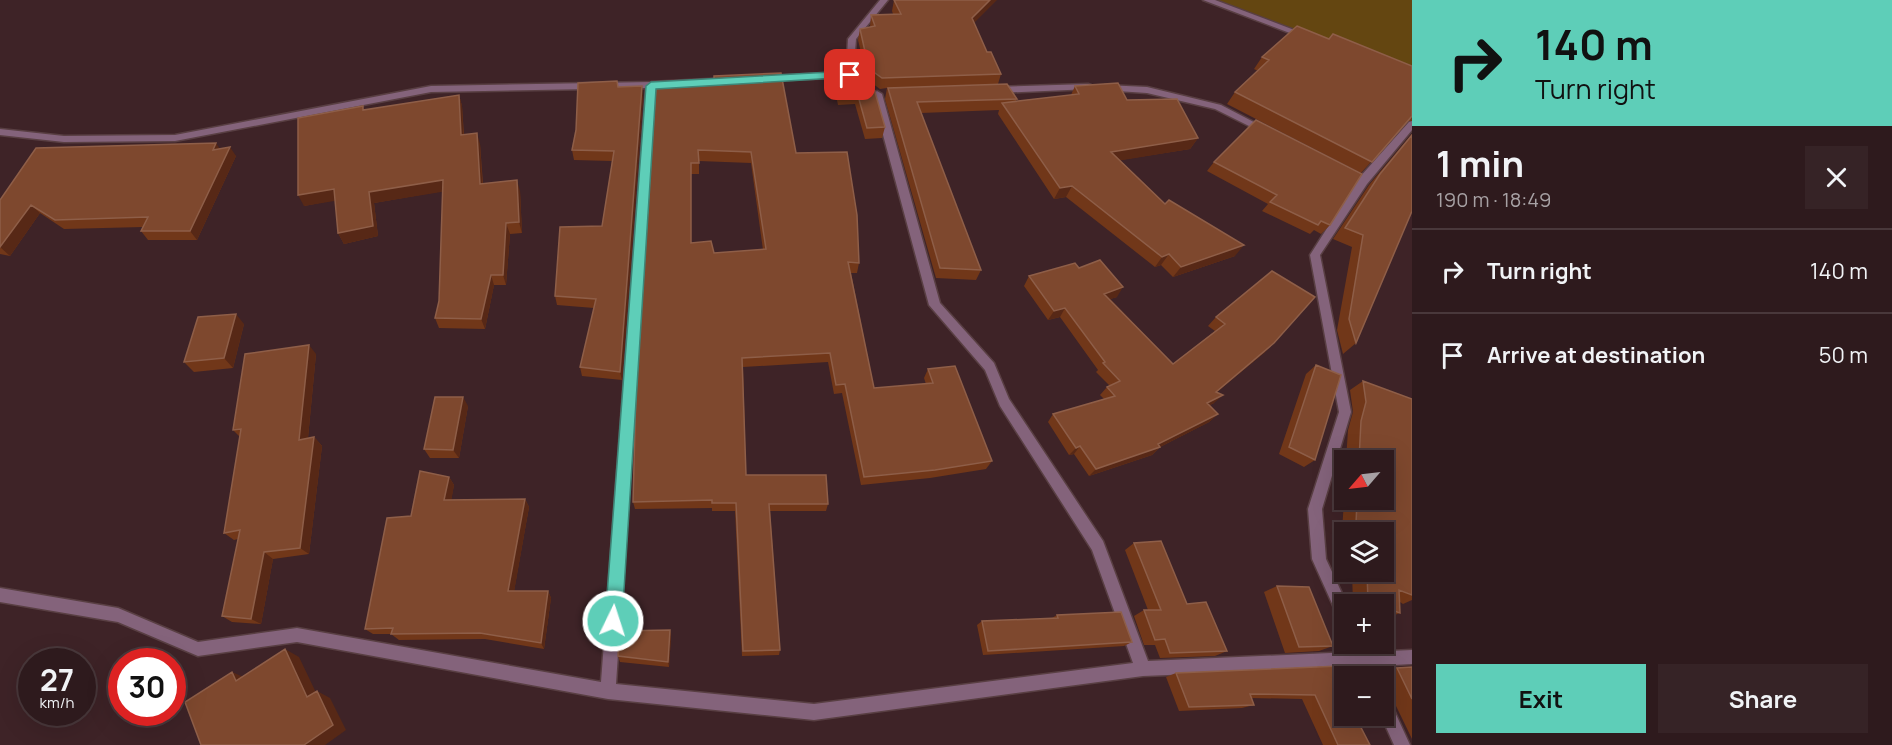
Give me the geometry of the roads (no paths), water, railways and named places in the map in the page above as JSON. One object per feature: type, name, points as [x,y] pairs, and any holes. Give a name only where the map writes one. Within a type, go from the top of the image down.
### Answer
[{"type":"street","points":[[850,75],[852,39],[884,0]]},
{"type":"street","points":[[1207,0],[1316,39]]},
{"type":"street","points":[[756,80],[850,75],[859,81]]},
{"type":"street","points":[[0,132],[64,139],[176,138],[431,89],[651,86],[745,80]]},
{"type":"street","points":[[608,691],[651,86]]},
{"type":"street","points":[[979,90],[1071,87],[1147,90],[1218,106],[1280,139]]},
{"type":"street","points":[[877,92],[935,305],[990,367],[1004,402],[1098,546],[1143,669]]},
{"type":"street","points":[[1335,594],[1319,559],[1315,509],[1345,412],[1315,255],[1358,179],[1412,124]]},
{"type":"street","points":[[0,595],[118,615],[198,649],[297,635],[608,691],[814,712],[1143,669],[1412,657]]},
{"type":"street","points":[[1362,654],[1367,666]]},
{"type":"street","points":[[1394,726],[1402,745]]}]
